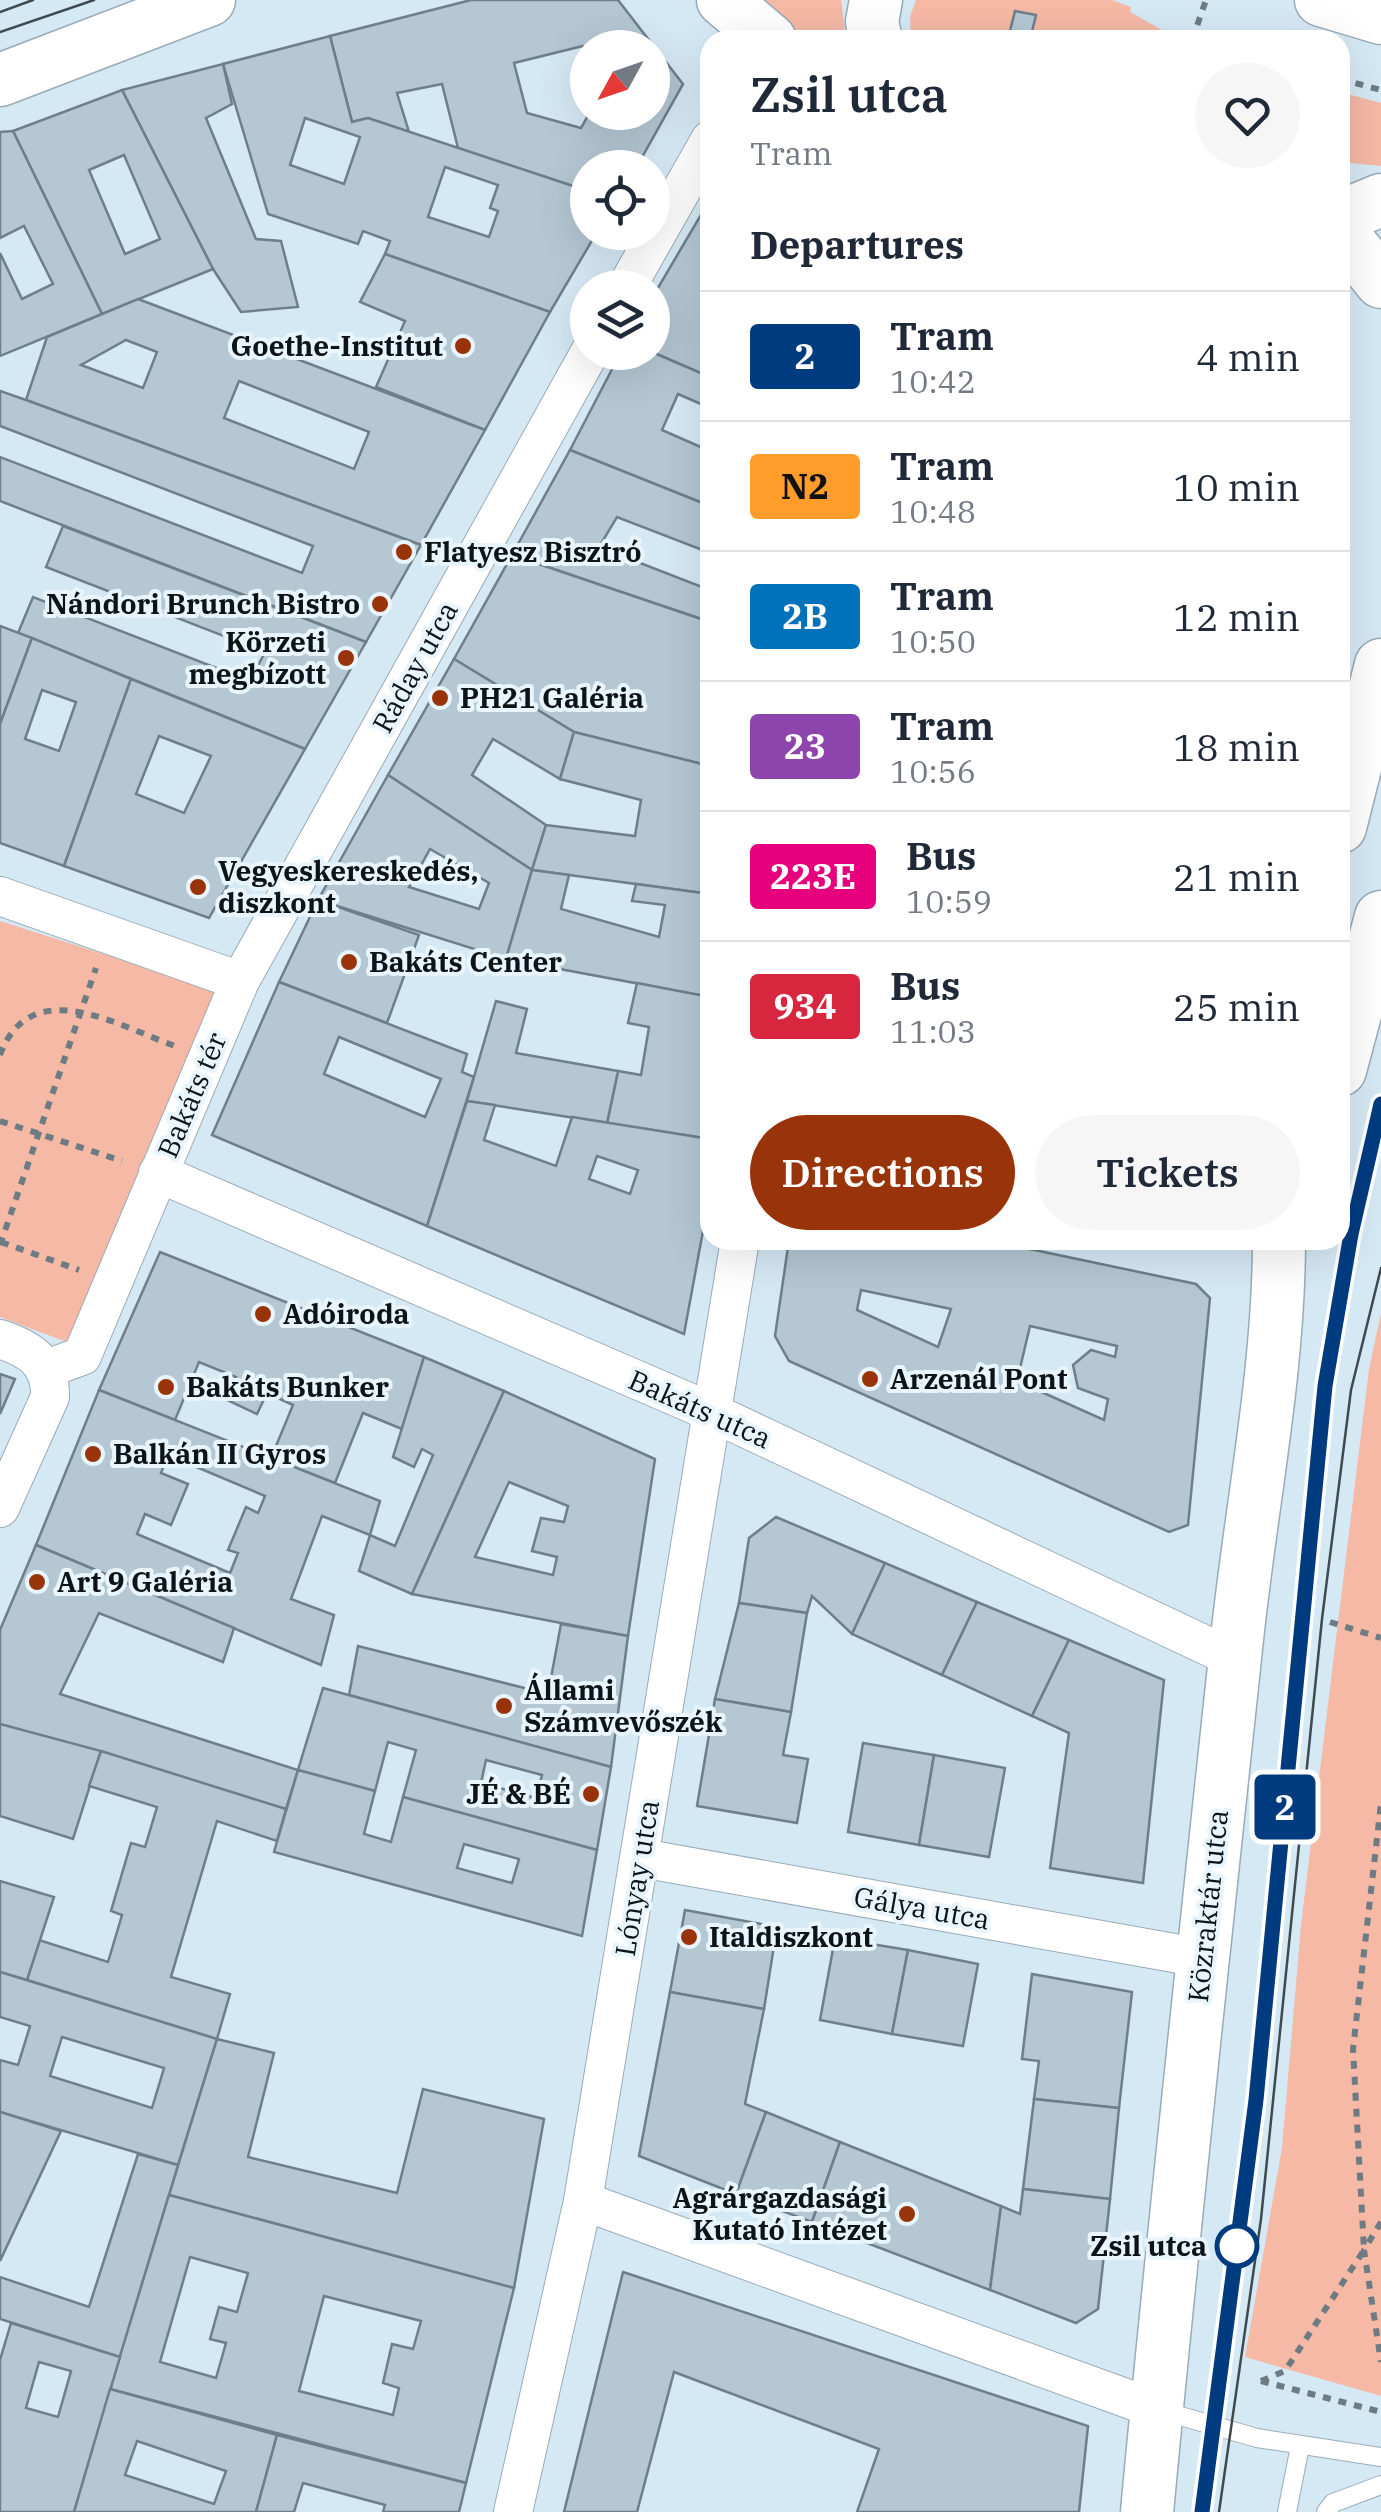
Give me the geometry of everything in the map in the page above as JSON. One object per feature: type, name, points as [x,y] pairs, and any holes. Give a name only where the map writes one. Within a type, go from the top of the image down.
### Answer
[{"type":"main road","points":[[723,0],[758,30]]},
{"type":"main road","points":[[874,30],[876,0]]},
{"type":"main road","points":[[1321,0],[1381,18]]},
{"type":"main road","points":[[0,80],[198,1]]},
{"type":"main road","points":[[1350,217],[1381,200]]},
{"type":"main road","points":[[1350,222],[1381,218]]},
{"type":"main road","points":[[1350,227],[1381,240]]},
{"type":"main road","points":[[1350,256],[1362,295]]},
{"type":"main road","points":[[1350,787],[1381,665]]},
{"type":"main road","points":[[1350,1032],[1380,920]]},
{"type":"main road","name":"Közraktár utca","points":[[1147,2512],[1234,1659],[1279,1300],[1280,1250]]},
{"type":"main road","name":"Közraktár utca","points":[[1279,1300],[1292,1250]]},
{"type":"street","points":[[636,270],[700,158]]},
{"type":"street","name":"Ráday utca","points":[[240,981],[580,370]]},
{"type":"street","points":[[0,896],[240,981]]},
{"type":"street","name":"Bakáts tér","points":[[46,1369],[82,1356],[240,981]]},
{"type":"street","name":"Bakáts utca","points":[[158,1174],[708,1411],[1234,1659]]},
{"type":"street","name":"Lónyay utca","points":[[514,2512],[583,2201],[641,1858],[708,1411],[738,1250]]},
{"type":"street","points":[[0,1338],[23,1346],[46,1369],[50,1396],[0,1508]]},
{"type":"street","name":"Gálya utca","points":[[641,1858],[1202,1958]]},
{"type":"street","points":[[583,2201],[1156,2409]]},
{"type":"lane","points":[[1350,976],[1358,971],[1380,920]]},
{"type":"lane","points":[[1156,2409],[1300,2446],[1376,2453],[1381,2457]]},
{"type":"lane","points":[[1287,2512],[1300,2446]]},
{"type":"lane","points":[[1326,2512],[1333,2502],[1381,2485]]},
{"type":"path","points":[[1196,30],[1206,0]]},
{"type":"path","points":[[1350,82],[1381,90]]},
{"type":"path","points":[[1350,332],[1362,295]]},
{"type":"path","points":[[108,934],[0,1243],[114,1283]]},
{"type":"path","points":[[0,1054],[17,1025],[34,1013],[56,1007],[208,1058]]},
{"type":"path","points":[[0,1120],[158,1174]]},
{"type":"path","points":[[1330,1622],[1381,1638]]},
{"type":"path","points":[[1381,1802],[1352,2049],[1364,2250],[1381,2362]]},
{"type":"path","points":[[1381,2222],[1284,2371],[1262,2381],[1381,2412]]},
{"type":"shaded area","points":[[747,0],[841,0],[845,30],[781,30]]},
{"type":"shaded area","points":[[916,0],[1112,0],[1131,7],[1130,12],[1162,30],[911,30]]},
{"type":"shaded area","points":[[1350,95],[1381,103],[1381,166],[1350,163]]},
{"type":"shaded area","points":[[0,921],[223,992],[72,1344],[0,1317]]},
{"type":"shaded area","points":[[1381,1313],[1381,2396],[1245,2357],[1282,2148],[1301,1925],[1369,1369]]},
{"type":"building","points":[[471,0],[618,0],[641,30],[570,30],[570,49],[514,63],[527,113],[570,125],[570,130],[657,130],[646,150],[570,150],[570,185],[458,148],[442,84],[397,93],[409,132],[368,118],[352,122],[330,36]]},
{"type":"building","points":[[1015,11],[1036,15],[1032,30],[1010,30]]},
{"type":"building","points":[[330,36],[352,122],[368,118],[570,185],[570,250],[586,250],[575,270],[570,270],[570,278],[550,312],[385,254],[390,241],[363,231],[358,244],[268,214],[223,64]],"holes":[[[305,118],[360,137],[344,184],[290,165]],[[445,167],[498,185],[490,208],[498,211],[489,237],[428,217]]]},
{"type":"building","points":[[223,64],[232,104],[206,118],[256,239],[281,241],[298,307],[241,312],[213,269],[122,90]]},
{"type":"building","points":[[670,67],[683,84],[670,107]]},
{"type":"building","points":[[122,90],[213,269],[102,314],[13,131]],"holes":[[[124,155],[160,239],[125,254],[89,170]]]},
{"type":"building","points":[[13,131],[102,314],[0,356],[0,253],[22,299],[53,284],[24,226],[0,238],[0,132]]},
{"type":"building","points":[[700,216],[700,373],[670,360],[668,270]]},
{"type":"building","name":"Goethe-Institut","points":[[385,254],[550,312],[485,430],[376,387],[405,321],[360,302]]},
{"type":"building","points":[[138,299],[485,430],[421,545],[26,400],[47,337]],"holes":[[[126,340],[157,352],[143,388],[81,365]],[[239,381],[369,432],[354,469],[224,418]]]},
{"type":"building","points":[[670,360],[700,373],[700,404],[678,394],[662,430],[700,447],[700,502],[570,450],[612,370],[670,370]]},
{"type":"building","points":[[0,391],[421,545],[366,642],[0,501],[0,457],[302,573],[313,546],[0,426]]},
{"type":"building","points":[[570,450],[700,502],[700,549],[617,517],[599,547],[700,586],[700,619],[512,555]]},
{"type":"building","points":[[63,526],[366,642],[305,749],[18,633],[33,597],[250,681],[265,652],[46,567]]},
{"type":"building","points":[[512,555],[700,619],[700,764],[574,732],[454,659]]},
{"type":"building","points":[[0,626],[32,638],[0,724]]},
{"type":"building","points":[[32,638],[131,679],[64,866],[0,843],[0,724]],"holes":[[[42,690],[76,702],[59,751],[25,739]]]},
{"type":"building","points":[[454,659],[574,732],[560,779],[493,739],[472,775],[546,825],[532,870],[388,775]]},
{"type":"building","points":[[131,679],[305,749],[209,918],[64,866]],"holes":[[[159,736],[211,756],[184,813],[136,794]]]},
{"type":"building","points":[[574,732],[700,764],[700,893],[532,870],[546,825],[635,836],[641,800],[560,779]]},
{"type":"building","points":[[388,775],[532,870],[506,959],[318,900]],"holes":[[[430,849],[489,883],[479,909],[409,887]]]},
{"type":"building","points":[[532,870],[569,875],[561,909],[659,937],[665,905],[632,901],[636,884],[700,893],[700,995],[506,959]]},
{"type":"building","name":"Bakáts Center","points":[[318,900],[419,935],[387,1023],[279,982]]},
{"type":"building","points":[[279,982],[467,1054],[462,1072],[474,1077],[427,1226],[212,1135]],"holes":[[[339,1037],[441,1079],[425,1117],[324,1074]]]},
{"type":"building","points":[[637,983],[700,995],[700,1137],[607,1123],[618,1071],[641,1075],[649,1027],[628,1023]]},
{"type":"building","points":[[496,1001],[527,1009],[516,1053],[618,1071],[607,1123],[467,1101]]},
{"type":"building","points":[[467,1101],[495,1105],[484,1140],[556,1166],[572,1117],[700,1137],[700,1247],[684,1334],[427,1226]],"holes":[[[597,1156],[638,1170],[630,1194],[589,1179]]]},
{"type":"building","points":[[788,1250],[1034,1250],[1196,1284],[1210,1298],[1188,1525],[1169,1532],[789,1361],[775,1336]],"holes":[[[861,1290],[951,1309],[938,1347],[857,1310]],[[1030,1326],[1117,1346],[1115,1357],[1091,1350],[1073,1365],[1078,1388],[1108,1399],[1104,1420],[1017,1381]]]},
{"type":"building","points":[[160,1252],[424,1357],[402,1429],[363,1413],[335,1483],[271,1458],[293,1405],[267,1393],[257,1414],[225,1399],[236,1377],[199,1362],[175,1420],[99,1390]]},
{"type":"building","points":[[424,1357],[504,1391],[412,1594],[359,1571],[370,1535],[395,1546],[433,1455],[422,1449],[414,1467],[393,1457]]},
{"type":"building","points":[[0,1374],[15,1379],[0,1414]]},
{"type":"building","points":[[99,1390],[380,1501],[370,1535],[322,1516],[291,1599],[334,1615],[321,1665],[36,1545]],"holes":[[[168,1455],[265,1496],[258,1513],[246,1507],[228,1550],[238,1553],[230,1573],[137,1534],[145,1514],[171,1525],[188,1484],[161,1473]]]},
{"type":"building","points":[[504,1391],[655,1459],[628,1636],[412,1594]],"holes":[[[509,1482],[568,1506],[564,1522],[541,1518],[532,1551],[557,1557],[553,1575],[475,1557]]]},
{"type":"building","points":[[776,1517],[885,1563],[852,1634],[812,1596],[807,1613],[739,1603],[749,1538]]},
{"type":"building","points":[[36,1545],[234,1628],[223,1662],[99,1613],[60,1694],[298,1770],[286,1809],[0,1724],[0,1630]]},
{"type":"building","points":[[885,1563],[977,1602],[942,1675],[852,1634]]},
{"type":"building","points":[[977,1602],[1069,1640],[1032,1716],[942,1675]]},
{"type":"building","points":[[739,1603],[807,1613],[791,1712],[715,1699]]},
{"type":"building","name":"Állami Számvevőszék","points":[[561,1624],[628,1636],[611,1767],[349,1695],[358,1646],[548,1694]]},
{"type":"building","points":[[1069,1640],[1164,1680],[1143,1883],[1050,1868],[1069,1733],[1032,1716]]},
{"type":"building","points":[[323,1688],[611,1767],[597,1850],[403,1797],[416,1750],[388,1742],[375,1791],[298,1770]],"holes":[[[486,1760],[542,1775],[536,1798],[481,1783]]]},
{"type":"building","points":[[715,1699],[791,1712],[783,1755],[808,1759],[797,1823],[697,1806]]},
{"type":"building","points":[[0,1724],[101,1751],[73,1839],[0,1816]]},
{"type":"building","points":[[863,1743],[934,1755],[919,1845],[848,1832]]},
{"type":"building","points":[[101,1751],[286,1809],[277,1841],[217,1821],[171,1977],[230,1994],[217,2039],[27,1980],[39,1940],[108,1962],[122,1915],[111,1911],[131,1843],[145,1847],[157,1807],[89,1786]]},
{"type":"building","points":[[934,1755],[1005,1768],[989,1857],[919,1845]]},
{"type":"building","points":[[298,1770],[375,1791],[364,1834],[391,1842],[403,1797],[597,1850],[582,1936],[274,1852]],"holes":[[[464,1844],[519,1859],[512,1883],[457,1868]]]},
{"type":"building","points":[[0,1881],[54,1897],[27,1980],[0,1972]]},
{"type":"building","points":[[685,1910],[777,1927],[764,2009],[670,1992]]},
{"type":"building","points":[[835,1938],[908,1950],[892,2034],[820,2020]]},
{"type":"building","points":[[908,1950],[978,1964],[963,2046],[892,2034]]},
{"type":"building","points":[[0,1972],[217,2039],[178,2165],[0,2112],[0,2060],[18,2065],[30,2026],[0,2017]],"holes":[[[62,2037],[164,2068],[152,2108],[50,2076]]]},
{"type":"building","points":[[1032,1974],[1132,1992],[1119,2108],[1034,2099],[1039,2061],[1022,2059]]},
{"type":"building","points":[[670,1992],[764,2009],[745,2104],[766,2112],[736,2194],[639,2156]]},
{"type":"building","points":[[217,2039],[274,2053],[248,2157],[397,2193],[423,2089],[544,2119],[514,2288],[169,2195]]},
{"type":"building","points":[[1034,2099],[1119,2108],[1110,2199],[1023,2189]]},
{"type":"building","points":[[0,2112],[61,2131],[0,2261]]},
{"type":"building","points":[[766,2112],[840,2142],[812,2222],[736,2194]]},
{"type":"building","name":"Agrárgazdasági Kutató Intézet","points":[[840,2142],[1001,2206],[990,2290],[812,2222]]},
{"type":"building","points":[[138,2154],[178,2165],[120,2357],[0,2319],[0,2277],[89,2307]]},
{"type":"building","points":[[1023,2189],[1110,2199],[1098,2309],[1076,2323],[990,2290],[1001,2206],[1020,2214]]},
{"type":"building","points":[[169,2195],[514,2288],[466,2483],[110,2389]],"holes":[[[190,2257],[248,2273],[237,2312],[219,2307],[210,2339],[226,2343],[216,2378],[160,2362]],[[324,2296],[421,2321],[413,2349],[392,2344],[383,2383],[399,2388],[393,2415],[299,2391]]]},
{"type":"building","points":[[623,2272],[1088,2426],[1079,2512],[857,2512],[879,2449],[674,2372],[637,2512],[564,2512]]},
{"type":"building","points":[[11,2323],[120,2357],[74,2512],[0,2512],[0,2360]],"holes":[[[39,2362],[71,2371],[58,2417],[26,2408]]]},
{"type":"building","points":[[110,2389],[277,2435],[256,2512],[74,2512]],"holes":[[[137,2441],[226,2471],[214,2504],[125,2475]]]},
{"type":"building","points":[[277,2435],[466,2483],[459,2512],[383,2512],[385,2505],[303,2483],[294,2512],[256,2512]]},
{"type":"tram line","points":[[0,12],[33,0]]},
{"type":"tram line","points":[[0,32],[94,0]]},
{"type":"tram line","points":[[1350,1240],[1381,1104]]},
{"type":"tram line","name":"2","points":[[1350,1240],[1381,1104]]},
{"type":"tram line","points":[[1202,2512],[1255,2100],[1325,1386],[1348,1250]]},
{"type":"tram line","name":"2","points":[[1202,2512],[1218,2366],[1256,2100],[1325,1386],[1348,1250]]},
{"type":"tram line","points":[[1219,2512],[1261,2219],[1322,1619],[1351,1390],[1381,1268]]},
{"type":"place","name":"Goethe-Institut","points":[[463,346]]},
{"type":"place","name":"Flatyesz Bisztró","points":[[404,552]]},
{"type":"place","name":"Nándori Brunch Bistro","points":[[380,604]]},
{"type":"place","name":"Körzeti megbízott","points":[[346,658]]},
{"type":"place","name":"PH21 Galéria","points":[[440,698]]},
{"type":"place","name":"Vegyeskereskedés, diszkont","points":[[198,887]]},
{"type":"place","name":"Bakáts Center","points":[[349,962]]},
{"type":"place","name":"Adóiroda","points":[[263,1314]]},
{"type":"place","name":"Arzenál Pont","points":[[870,1379]]},
{"type":"place","name":"Bakáts Bunker","points":[[166,1387]]},
{"type":"place","name":"Balkán II Gyros","points":[[93,1454]]},
{"type":"place","name":"Art 9 Galéria","points":[[37,1582]]},
{"type":"place","name":"Állami Számvevőszék","points":[[504,1706]]},
{"type":"place","name":"JÉ & BÉ","points":[[591,1794]]},
{"type":"place","name":"Italdiszkont","points":[[689,1937]]},
{"type":"place","name":"Agrárgazdasági Kutató Intézet","points":[[907,2214]]},
{"type":"place","name":"Zsil utca","points":[[1237,2246]]}]
